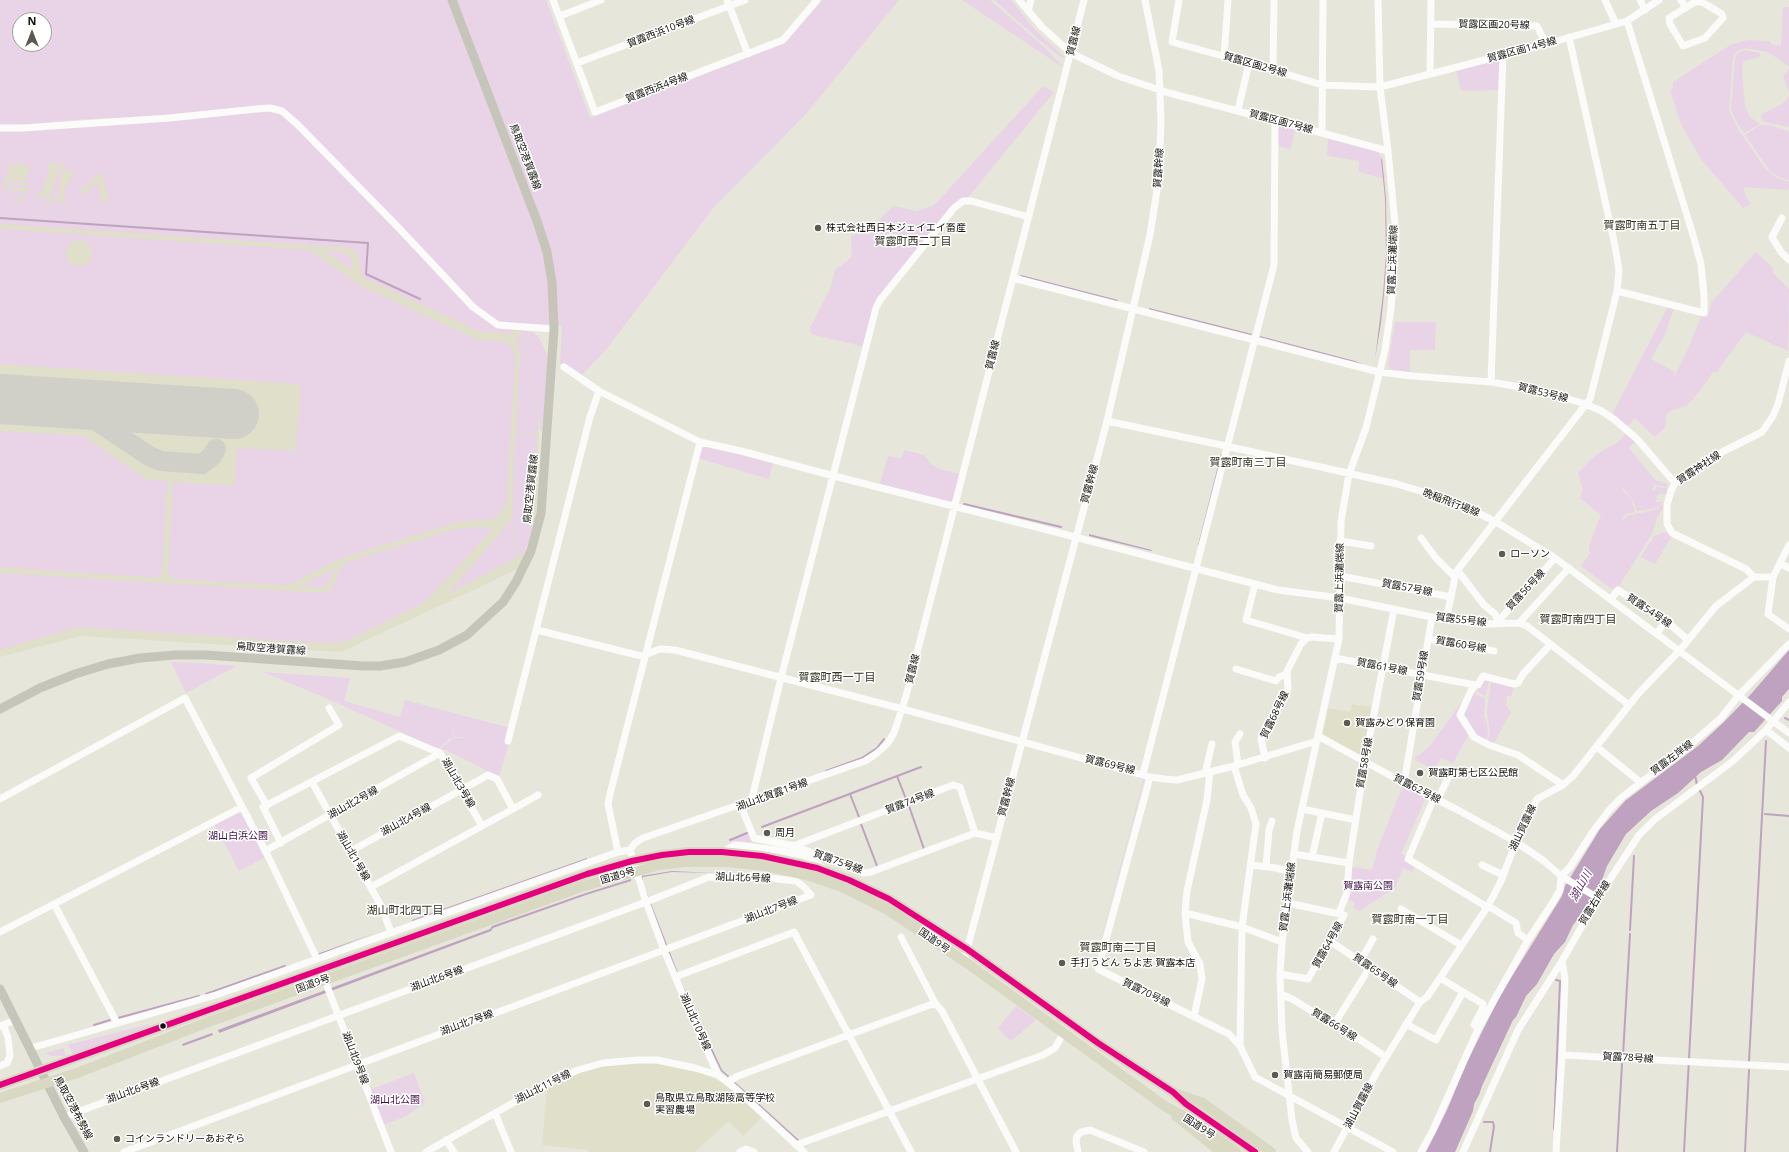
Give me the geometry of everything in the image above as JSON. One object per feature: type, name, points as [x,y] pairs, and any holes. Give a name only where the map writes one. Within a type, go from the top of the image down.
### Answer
[{"type":"highway","name":"国道9号","points":[[0,1085],[40,1069],[565,882],[634,866],[680,853],[722,852],[773,858],[828,872],[884,896],[968,949],[1098,1043],[1173,1092],[1186,1104],[1255,1152]]},
{"type":"highway","name":"国道9号","points":[[0,1098],[77,1073],[211,1021],[569,892],[634,866],[717,861],[756,864],[799,873],[837,885],[878,905],[904,920],[964,961],[1166,1107],[1192,1121],[1236,1152]]},
{"type":"highway","points":[[1173,1092],[1203,1103],[1271,1152]]},
{"type":"highway","points":[[1166,1107],[1184,1124],[1221,1152]]},
{"type":"main road","name":"鳥取空港賀露線","points":[[0,709],[40,688],[98,666],[132,659],[165,655],[196,655],[341,665],[380,666],[401,663],[422,657],[447,647],[467,634],[503,602],[522,572],[534,543],[539,523],[543,496],[554,329],[552,282],[541,232],[452,0]]},
{"type":"main road","name":"鳥取空港布勢線","points":[[0,989],[64,1117],[84,1152]]},
{"type":"street","name":"賀露西浜4号線","points":[[553,0],[594,112],[783,40],[817,0]]},
{"type":"street","points":[[560,16],[601,0]]},
{"type":"street","name":"賀露西浜10号線","points":[[577,63],[728,3],[745,0]]},
{"type":"street","name":"賀露区画7号線","points":[[1019,0],[1042,27],[1071,53],[1118,76],[1159,88],[1169,93],[1322,133],[1323,0]]},
{"type":"street","points":[[1028,11],[1031,0]]},
{"type":"street","name":"賀露線","points":[[903,709],[1084,0]]},
{"type":"street","name":"賀露幹線","points":[[964,961],[1075,537],[1107,421],[1150,235],[1159,177],[1161,121],[1159,70],[1146,0]]},
{"type":"street","name":"賀露区画2号線","points":[[1179,0],[1172,42],[1322,85],[1380,87]]},
{"type":"street","points":[[1224,57],[1228,0]]},
{"type":"street","points":[[1273,70],[1274,0]]},
{"type":"street","name":"賀露上浜灘端線","points":[[1307,1152],[1296,1138],[1288,1095],[1282,1031],[1280,974],[1282,942],[1294,854],[1302,809],[1339,639],[1341,521],[1349,474],[1366,428],[1384,350],[1391,308],[1396,234],[1380,87],[1378,0]]},
{"type":"street","points":[[1430,74],[1431,0]]},
{"type":"street","points":[[1605,0],[1616,24]]},
{"type":"street","points":[[1640,0],[1644,10]]},
{"type":"street","name":"賀露区画14号線","points":[[1380,87],[1546,44],[1627,21],[1659,0]]},
{"type":"street","points":[[1681,0],[1686,8]]},
{"type":"street","points":[[1695,2],[1702,2],[1722,14],[1723,18],[1705,38],[1683,46],[1670,24],[1669,18],[1686,8],[1695,2]]},
{"type":"street","points":[[728,3],[748,54]]},
{"type":"street","points":[[1617,291],[1704,313],[1701,264],[1627,21]]},
{"type":"street","name":"賀露区画20号線","points":[[1431,24],[1537,26],[1546,44]]},
{"type":"street","points":[[1446,619],[1457,574],[1587,405],[1590,399],[1617,291],[1619,270],[1615,246],[1569,37]]},
{"type":"street","points":[[1491,382],[1503,55]]},
{"type":"street","points":[[1238,110],[1249,63]]},
{"type":"street","points":[[0,128],[23,128],[170,118],[270,108],[282,111],[297,124],[473,307],[498,325],[554,329]]},
{"type":"street","points":[[1146,775],[1226,446],[1274,265],[1275,120]]},
{"type":"street","points":[[1322,133],[1388,151]]},
{"type":"street","points":[[751,802],[781,678],[876,308],[880,300],[958,203],[967,201],[1029,217]]},
{"type":"street","points":[[1782,218],[1772,237],[1781,252],[1789,260]]},
{"type":"street","name":"賀露53号線","points":[[1013,278],[1379,372],[1491,382],[1542,391],[1600,410],[1615,420],[1637,439],[1675,483]]},
{"type":"street","name":"賀露神社線","points":[[1754,577],[1746,569],[1672,533],[1668,527],[1666,517],[1667,505],[1675,483],[1720,453],[1762,432],[1774,416],[1789,361]]},
{"type":"street","name":"賀露55号線","points":[[564,367],[598,391],[700,442],[741,451],[1289,592],[1340,598],[1446,619],[1485,624],[1519,623]]},
{"type":"street","points":[[508,741],[538,630],[590,417],[598,391]]},
{"type":"street","name":"晩稲飛行場線","points":[[1107,421],[1397,484],[1442,498],[1496,522],[1569,568],[1772,720]]},
{"type":"street","points":[[618,852],[608,804],[610,794],[700,442]]},
{"type":"street","points":[[1421,538],[1434,556],[1457,574],[1484,605],[1495,614],[1499,623]]},
{"type":"street","points":[[1340,541],[1371,546]]},
{"type":"street","points":[[1789,545],[1773,578],[1768,614],[1789,629]]},
{"type":"street","name":"賀露56号線","points":[[1499,623],[1502,617],[1555,558]]},
{"type":"street","points":[[1781,564],[1789,568]]},
{"type":"street","points":[[1569,568],[1519,623],[1527,626],[1629,705]]},
{"type":"street","name":"賀露57号線","points":[[1340,576],[1451,597]]},
{"type":"street","points":[[1754,577],[1773,578]]},
{"type":"street","name":"湖山賀露線","points":[[1334,1152],[1386,1057],[1406,1024],[1420,1002],[1427,996],[1440,978],[1487,906],[1504,876],[1516,842],[1537,799],[1563,785],[1573,776],[1629,705],[1680,650],[1716,606],[1754,577]]},
{"type":"street","points":[[1255,584],[1246,620],[1307,638],[1315,637],[1339,639]]},
{"type":"street","name":"賀露54号線","points":[[1611,599],[1618,590],[1666,621],[1688,640]]},
{"type":"street","name":"賀露58号線","points":[[1339,913],[1347,893],[1349,863],[1365,761],[1394,609]]},
{"type":"street","name":"賀露59号線","points":[[1404,783],[1432,617]]},
{"type":"street","points":[[1657,633],[1666,621]]},
{"type":"street","name":"賀露69号線","points":[[538,630],[637,656],[642,656],[660,649],[675,650],[903,709],[1146,775],[1177,780],[1265,758],[1317,738]]},
{"type":"street","name":"賀露68号線","points":[[1265,758],[1261,739],[1288,689],[1287,671],[1301,644],[1307,638]]},
{"type":"street","name":"賀露60号線","points":[[1428,639],[1494,651]]},
{"type":"street","name":"賀露左岸線","points":[[1561,876],[1570,867],[1610,809],[1640,782],[1690,745],[1721,718],[1789,644]]},
{"type":"street","points":[[1550,645],[1523,674],[1518,683],[1514,684],[1485,675],[1483,676],[1478,685],[1475,685],[1460,715],[1474,737],[1489,745],[1518,755],[1563,785]]},
{"type":"street","name":"賀露61号線","points":[[1335,658],[1475,685]]},
{"type":"street","points":[[1236,669],[1276,681],[1279,677],[1287,674]]},
{"type":"street","points":[[0,798],[185,698],[265,851],[317,959]]},
{"type":"street","name":"賀露右岸線","points":[[1463,1152],[1518,1030],[1562,961],[1596,897],[1639,835],[1654,820],[1734,761],[1766,730],[1772,720],[1789,702]]},
{"type":"street","points":[[281,843],[263,807],[266,806],[251,778],[339,724],[329,708]]},
{"type":"street","name":"湖山北賀露1号線","points":[[630,850],[635,843],[643,838],[741,806],[865,761],[887,744],[894,733],[903,709]]},
{"type":"street","points":[[1772,720],[1789,733]]},
{"type":"street","points":[[1766,730],[1789,748]]},
{"type":"street","points":[[1240,734],[1235,742],[1236,766],[1243,795],[1251,808],[1256,824],[1242,928],[1240,1046]]},
{"type":"street","name":"湖山北3号線","points":[[266,806],[399,736],[440,754],[482,826]]},
{"type":"street","name":"賀露62号線","points":[[1317,738],[1365,761],[1516,842],[1544,861],[1561,876],[1596,897]]},
{"type":"street","points":[[1194,1017],[1202,979],[1200,964],[1188,942],[1185,913],[1186,891],[1207,800],[1207,772],[1212,744]]},
{"type":"street","points":[[1597,747],[1640,782]]},
{"type":"street","name":"湖山北2号線","points":[[265,851],[440,754]]},
{"type":"street","name":"湖山北4号線","points":[[351,851],[488,775],[497,779],[513,809]]},
{"type":"street","name":"賀露70号線","points":[[1146,775],[1098,969],[1228,1034],[1240,1046],[1255,1077],[1393,1152]]},
{"type":"street","points":[[1448,778],[1436,799],[1408,859],[1516,923],[1518,933],[1528,940]]},
{"type":"street","name":"湖山北1号線","points":[[312,782],[371,887],[381,906],[391,932]]},
{"type":"street","name":"賀露74号線","points":[[793,849],[953,785],[960,787],[975,833]]},
{"type":"street","points":[[371,887],[538,795]]},
{"type":"street","name":"賀露75号線","points":[[741,806],[754,838],[763,844],[793,849],[863,873],[871,872],[975,833]]},
{"type":"street","points":[[0,932],[242,807]]},
{"type":"street","points":[[1302,809],[1356,820]]},
{"type":"street","points":[[1312,857],[1322,813]]},
{"type":"street","points":[[1266,866],[1269,830],[1272,821]]},
{"type":"street","points":[[975,833],[997,838]]},
{"type":"street","points":[[722,852],[735,845],[763,844]]},
{"type":"street","points":[[793,849],[828,872]]},
{"type":"street","points":[[30,1048],[216,995],[618,852],[630,850],[634,866]]},
{"type":"street","points":[[1294,854],[1349,863]]},
{"type":"street","points":[[1251,865],[1266,866],[1292,872]]},
{"type":"street","points":[[1482,865],[1504,876]]},
{"type":"street","name":"湖山北10号線","points":[[634,866],[664,950],[718,1075]]},
{"type":"street","points":[[1421,1152],[1433,1130],[1479,1027],[1528,940],[1560,890],[1561,876]]},
{"type":"street","name":"湖山北6号線","points":[[64,1117],[646,902],[709,877],[769,878],[796,881],[811,895]]},
{"type":"street","name":"湖山北7号線","points":[[124,1152],[811,895]]},
{"type":"street","name":"賀露64号線","points":[[1280,974],[1308,979],[1344,915],[1288,903]]},
{"type":"street","points":[[54,904],[116,1023]]},
{"type":"street","points":[[1401,909],[1462,945]]},
{"type":"street","points":[[1185,913],[1242,928],[1282,942]]},
{"type":"street","points":[[675,977],[794,932],[911,1152]]},
{"type":"street","points":[[901,937],[935,1003],[942,1011],[1016,1152]]},
{"type":"street","points":[[1361,960],[1373,940]]},
{"type":"street","name":"賀露65号線","points":[[1330,941],[1361,960],[1420,1002]]},
{"type":"street","points":[[1556,1152],[1565,979],[1562,961]]},
{"type":"street","points":[[1335,1023],[1370,967]]},
{"type":"street","points":[[1440,978],[1483,1004],[1482,1010],[1474,1025],[1479,1027]]},
{"type":"street","name":"湖山北9号線","points":[[328,986],[391,1152]]},
{"type":"street","points":[[1406,1024],[1436,1040],[1463,992]]},
{"type":"street","name":"賀露66号線","points":[[1281,994],[1335,1023],[1386,1057]]},
{"type":"street","points":[[728,1082],[738,1076],[935,1003]]},
{"type":"street","points":[[0,1066],[7,1062],[10,1056],[8,1036],[1,1025],[16,1020]]},
{"type":"street","points":[[796,1144],[1049,1053],[1055,1048],[1064,1032]]},
{"type":"street","name":"賀露78号線","points":[[1562,1055],[1789,1067]]},
{"type":"street","name":"湖山北11号線","points":[[426,1152],[560,1077],[603,1063],[657,1060],[695,1068],[718,1075]]},
{"type":"street","points":[[718,1075],[728,1082],[804,1152]]},
{"type":"street","points":[[495,1113],[512,1152]]},
{"type":"street","points":[[1078,1152],[1076,1141],[1077,1136],[1081,1132],[1087,1130],[1093,1131],[1140,1151]]},
{"type":"street","points":[[446,1140],[454,1152]]},
{"type":"street","points":[[740,1152],[746,1149],[754,1152]]},
{"type":"shaded area","points":[[268,111],[285,116],[472,308],[521,330],[539,417],[538,495],[534,525],[518,569],[341,652],[81,636],[0,657],[0,130]]},
{"type":"shaded area","name":"賀露みどり保育園","points":[[1352,704],[1372,707],[1364,751],[1361,755],[1323,734],[1328,708],[1350,712]]},
{"type":"shaded area","name":"鳥取県立鳥取湖陵高等学校 実習農場","points":[[644,1062],[693,1069],[711,1077],[729,1086],[762,1117],[743,1136],[729,1121],[695,1152],[589,1152],[588,1150],[542,1145],[547,1090],[546,1087],[594,1067]]},
{"type":"green space","points":[[0,0],[546,0],[590,118],[783,44],[823,0],[899,0],[806,114],[714,207],[605,351],[581,376],[560,363],[562,326],[500,323],[484,313],[293,117],[263,106],[150,116],[72,120],[19,126],[0,125]]},
{"type":"green space","points":[[962,0],[990,0],[1044,47],[1064,68]]},
{"type":"green space","points":[[994,0],[1011,0],[1035,30],[1065,58],[1059,56]]},
{"type":"green space","points":[[1783,7],[1789,7],[1789,66],[1768,52],[1745,48],[1737,51],[1733,58],[1729,109],[1738,129],[1765,168],[1777,178],[1789,182],[1789,188],[1788,190],[1743,187],[1746,197],[1751,204],[1743,208],[1701,159],[1681,124],[1670,90],[1673,88],[1673,82],[1732,44],[1748,40],[1769,41],[1773,45],[1781,46]]},
{"type":"green space","points":[[1744,50],[1760,53],[1760,57],[1743,61],[1742,74],[1745,107],[1750,117],[1760,124],[1744,133],[1736,121],[1731,109],[1735,58],[1738,53]]},
{"type":"green space","points":[[1499,59],[1501,61],[1501,90],[1461,91],[1456,70]]},
{"type":"green space","points":[[1789,69],[1789,92],[1783,77]]},
{"type":"green space","points":[[1043,86],[1054,92],[966,200],[881,296],[865,347],[811,334],[810,328],[830,289],[835,270],[852,257],[851,236],[872,227],[893,206],[917,211],[932,206]]},
{"type":"green space","points":[[1789,95],[1789,127],[1764,122],[1761,118],[1762,114],[1782,104]]},
{"type":"green space","points":[[269,112],[280,114],[289,120],[470,308],[491,324],[497,327],[512,330],[512,334],[478,331],[362,277],[359,258],[356,252],[350,248],[0,224],[0,131],[18,132]],"holes":[[[19,161],[21,161],[20,165],[30,166],[26,180],[8,179],[7,181],[30,183],[29,186],[6,184],[5,187],[28,188],[21,202],[13,203],[14,200],[19,200],[23,191],[2,189],[10,164],[17,165]],[[48,163],[65,164],[64,168],[59,167],[48,205],[45,205],[48,196],[37,199],[38,194],[41,194],[50,167],[47,167]],[[61,170],[73,171],[74,173],[63,194],[66,201],[62,204],[60,197],[51,205],[50,201],[59,194]],[[101,172],[108,199],[102,205],[97,181],[83,196],[81,189]]]},
{"type":"green space","points":[[1277,124],[1295,129],[1291,149],[1277,146]]},
{"type":"green space","points":[[1761,125],[1772,126],[1789,132],[1789,180],[1779,177],[1770,171],[1745,135]]},
{"type":"green space","points":[[1328,138],[1377,150],[1382,157],[1385,179],[1359,172],[1359,161],[1327,156]]},
{"type":"green space","points":[[0,229],[309,250],[363,287],[478,340],[506,342],[513,348],[515,361],[506,501],[503,509],[494,519],[457,522],[339,559],[289,585],[173,579],[168,573],[173,482],[235,486],[237,448],[296,451],[301,384],[0,364]],"holes":[[[75,240],[84,240],[91,247],[92,256],[88,263],[76,266],[69,262],[67,258],[66,254],[68,246]]]},
{"type":"green space","points":[[327,250],[348,255],[352,262],[352,270],[325,251]]},
{"type":"green space","points":[[1756,252],[1773,268],[1773,273],[1789,289],[1788,351],[1746,332],[1716,373],[1714,371],[1695,397],[1676,387],[1695,398],[1686,406],[1668,413],[1666,415],[1665,427],[1655,437],[1635,418],[1627,427],[1612,415],[1668,306],[1674,308],[1665,334],[1651,359],[1673,371],[1675,373],[1673,379],[1689,347],[1701,316],[1708,317],[1711,303]]},
{"type":"green space","points":[[1395,322],[1436,322],[1435,350],[1410,350],[1410,372],[1392,370],[1388,365]]},
{"type":"green space","points":[[520,330],[538,417],[537,432],[516,432],[520,357],[517,339]]},
{"type":"green space","points":[[521,330],[532,332],[538,336],[548,356],[542,431],[540,431],[539,417]]},
{"type":"green space","points":[[0,431],[84,436],[147,480],[168,481],[167,494],[165,496],[166,508],[162,572],[156,578],[0,567]]},
{"type":"green space","points":[[515,433],[537,433],[531,535],[525,552],[518,556],[512,519]]},
{"type":"green space","points":[[1626,433],[1636,441],[1629,448],[1655,480],[1667,484],[1667,487],[1657,486],[1647,480],[1655,486],[1652,490],[1653,492],[1657,487],[1667,488],[1667,491],[1666,494],[1657,494],[1656,502],[1665,502],[1661,503],[1657,508],[1637,511],[1633,500],[1621,486],[1623,491],[1632,500],[1635,512],[1626,514],[1622,518],[1622,521],[1627,516],[1658,509],[1660,505],[1664,504],[1663,509],[1657,517],[1652,534],[1617,589],[1612,589],[1581,566],[1590,554],[1589,546],[1601,515],[1580,498],[1583,489],[1578,473],[1590,460],[1600,452],[1618,442]]},
{"type":"green space","points":[[706,446],[773,462],[769,479],[697,458],[702,448]]},
{"type":"green space","points":[[904,450],[924,455],[931,464],[940,469],[960,474],[952,501],[950,502],[880,484],[888,456],[902,458]]},
{"type":"green space","points":[[511,520],[517,557],[447,595],[506,526]]},
{"type":"green space","points":[[473,527],[494,528],[425,602],[348,640],[337,643],[79,627],[0,649],[0,573],[324,593],[332,589],[341,567],[347,562],[456,529]]},
{"type":"green space","points":[[1667,532],[1672,536],[1655,564],[1641,557],[1654,536]]},
{"type":"green space","points":[[329,571],[333,571],[333,575],[325,587],[300,587]]},
{"type":"green space","points":[[171,662],[200,663],[237,666],[186,693]]},
{"type":"green space","points":[[263,672],[350,678],[344,701],[400,717],[405,700],[510,728],[509,742],[499,777],[446,750],[439,750],[453,738],[473,737],[455,737],[451,725],[454,737],[449,739],[438,749],[335,702]]},
{"type":"green space","points":[[1483,678],[1514,686],[1511,696],[1507,696],[1506,706],[1511,712],[1493,745],[1487,743],[1490,734],[1487,710],[1491,682],[1489,682],[1485,696],[1477,691]]},
{"type":"green space","points":[[1476,692],[1476,695],[1485,698],[1484,716],[1487,723],[1488,736],[1485,742],[1474,733],[1467,718],[1463,715],[1473,693]]},
{"type":"green space","points":[[1461,703],[1469,734],[1453,763],[1441,758],[1434,770],[1414,759],[1430,746]]},
{"type":"green space","points":[[1144,777],[1145,778],[1093,970]]},
{"type":"green space","name":"賀露南公園","points":[[1403,785],[1426,797],[1401,854],[1406,856],[1415,866],[1412,872],[1403,868],[1395,888],[1359,911],[1353,908],[1355,903],[1347,899],[1350,885],[1353,885],[1354,881],[1351,880],[1351,867],[1372,870],[1378,848]]},
{"type":"green space","name":"湖山白浜公園","points":[[239,812],[242,813],[266,857],[239,871],[214,823]]},
{"type":"green space","points":[[748,833],[752,842],[730,841]]},
{"type":"green space","points":[[1016,1006],[1036,1020],[1011,1041],[998,1028]]},
{"type":"green space","points":[[149,1024],[149,1027],[73,1054],[68,1045]]},
{"type":"green space","points":[[63,1048],[66,1056],[51,1056],[45,1053]]},
{"type":"green space","name":"湖山北公園","points":[[414,1073],[425,1103],[402,1118],[383,1125],[369,1090]]},
{"type":"water","points":[[1381,159],[1386,198],[1387,254],[1381,323],[1375,359],[1386,255],[1385,198]]},
{"type":"water","points":[[1021,275],[1118,300],[1117,302],[1020,276]]},
{"type":"water","points":[[1149,308],[1252,334],[1251,335],[1149,310]]},
{"type":"water","points":[[1260,337],[1355,361],[1367,366]]},
{"type":"water","points":[[1221,454],[1200,545],[1198,545]]},
{"type":"water","points":[[1089,534],[1152,550],[1089,536]]},
{"type":"water","name":"湖山川","points":[[1789,650],[1789,689],[1782,697],[1782,701],[1754,732],[1749,732],[1722,760],[1701,772],[1678,793],[1651,811],[1626,834],[1607,866],[1602,880],[1584,912],[1573,925],[1565,942],[1554,954],[1537,984],[1526,996],[1516,1017],[1513,1020],[1474,1104],[1473,1111],[1455,1152],[1426,1152],[1447,1110],[1467,1062],[1501,994],[1562,896],[1565,886],[1600,829],[1625,801],[1698,746],[1724,722],[1752,693]]},
{"type":"water","points":[[587,859],[412,921],[412,920]]},
{"type":"water","points":[[672,871],[715,873],[672,872],[643,877],[643,883],[678,973],[676,974],[641,883],[641,876]]},
{"type":"water","points":[[631,879],[631,881],[586,895],[493,928],[491,931],[219,1033],[218,1030],[490,929],[492,926]]},
{"type":"water","points":[[375,933],[318,955],[317,954]]},
{"type":"water","points":[[680,979],[722,1070],[729,1076],[728,1077],[721,1071],[703,1034]]},
{"type":"water","points":[[212,1033],[213,1035],[183,1046],[182,1044]]},
{"type":"water","points":[[735,1082],[799,1140],[798,1141],[734,1083]]},
{"type":"waterway","points":[[0,218],[368,243],[366,274],[420,299]]},
{"type":"waterway","points":[[964,504],[1061,527]]},
{"type":"waterway","points":[[1785,718],[1789,720]]},
{"type":"waterway","points":[[826,771],[862,758],[877,748],[884,739]]},
{"type":"waterway","points":[[1749,1061],[1766,741]]},
{"type":"waterway","points":[[762,827],[921,767]]},
{"type":"waterway","points":[[1695,775],[1697,785]]},
{"type":"waterway","points":[[897,776],[906,799]]},
{"type":"waterway","points":[[1684,1152],[1703,797],[1699,789]]},
{"type":"waterway","points":[[850,794],[859,817]]},
{"type":"waterway","points":[[909,806],[924,849]]},
{"type":"waterway","points":[[1765,814],[1789,816]]},
{"type":"waterway","points":[[861,824],[877,866]]},
{"type":"waterway","points":[[730,840],[747,833]]},
{"type":"waterway","points":[[1630,930],[1634,856]]},
{"type":"waterway","points":[[1623,1055],[1630,934]]},
{"type":"waterway","points":[[206,994],[285,966]]},
{"type":"waterway","points":[[1554,1129],[1560,981],[1556,980]]},
{"type":"waterway","points":[[118,1018],[199,996]]},
{"type":"waterway","points":[[94,1025],[110,1020]]},
{"type":"waterway","points":[[1617,1152],[1622,1064]]},
{"type":"waterway","points":[[1745,1152],[1749,1070]]},
{"type":"waterway","points":[[1484,1122],[1493,1122],[1494,1126],[1490,1152]]},
{"type":"taxiway","points":[[57,402],[78,409],[149,456],[161,461],[202,464],[212,456],[216,449]]},
{"type":"runway","points":[[0,399],[234,414]]},
{"type":"transit line","points":[[0,1085],[587,874],[632,861],[662,855],[689,852],[722,852],[762,856],[817,868],[849,880],[889,899],[967,949],[1098,1043],[1173,1092],[1186,1104],[1255,1152]]},
{"type":"place","name":"株式会社西日本ジェイエイ畜産","points":[[818,228]]},
{"type":"place","name":"ローソン","points":[[1502,554]]},
{"type":"place","name":"賀露みどり保育園","points":[[1347,723]]},
{"type":"place","name":"賀露町第七区公民館","points":[[1420,773]]},
{"type":"place","name":"周月","points":[[767,833]]},
{"type":"place","name":"手打うどん ちよ志 賀露本店","points":[[1062,963]]},
{"type":"place","name":"賀露南簡易郵便局","points":[[1275,1075]]},
{"type":"place","name":"鳥取県立鳥取湖陵高等学校 実習農場","points":[[647,1104]]},
{"type":"place","name":"コインランドリーあおぞら","points":[[117,1139]]},
{"type":"district","name":"賀露町南五丁目","points":[[1642,226]]},
{"type":"district","name":"賀露町西二丁目","points":[[913,242]]},
{"type":"district","name":"賀露町南三丁目","points":[[1248,463]]},
{"type":"district","name":"賀露町南四丁目","points":[[1578,620]]},
{"type":"district","name":"賀露町西一丁目","points":[[837,678]]},
{"type":"district","name":"湖山町北四丁目","points":[[405,911]]},
{"type":"district","name":"賀露町南一丁目","points":[[1410,920]]},
{"type":"district","name":"賀露町南二丁目","points":[[1118,948]]}]
